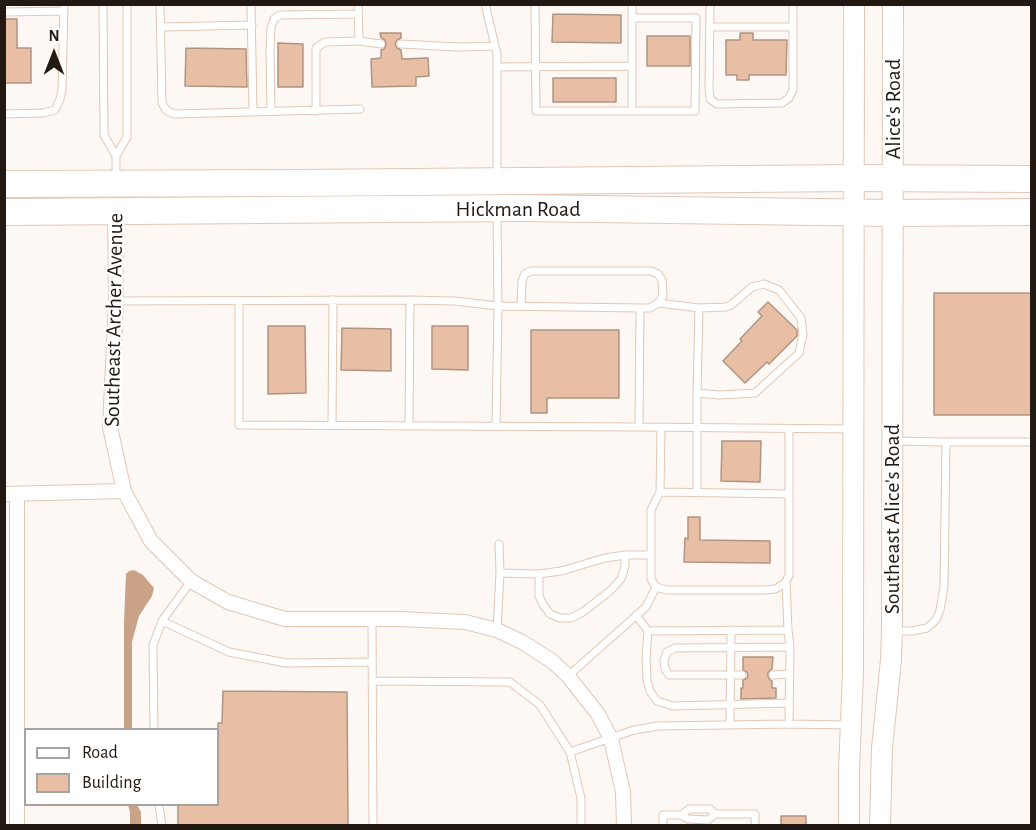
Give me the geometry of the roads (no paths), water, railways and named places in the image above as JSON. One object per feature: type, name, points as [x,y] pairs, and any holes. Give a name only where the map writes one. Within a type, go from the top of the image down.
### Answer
[{"type":"highway","name":"Hickman Road","points":[[4,184],[854,178],[1032,179]]},
{"type":"highway","name":"Hickman Road","points":[[4,212],[497,208],[893,213],[1032,212]]},
{"type":"main road","name":"Alice's Road","points":[[854,4],[854,212]]},
{"type":"main road","name":"Alice's Road","points":[[893,4],[893,213]]},
{"type":"main road","name":"Southeast Alice's Road","points":[[849,825],[853,673],[854,212]]},
{"type":"main road","name":"Southeast Alice's Road","points":[[880,825],[882,748],[892,630],[893,213]]},
{"type":"street","name":"Southeast Archer Avenue","points":[[115,183],[116,301],[110,427],[124,491],[151,541],[191,581],[228,602],[285,619],[465,622],[497,630],[522,642],[552,661],[568,676],[598,714],[611,739],[623,792],[624,825]]},
{"type":"street","points":[[17,825],[11,494],[124,491]]},
{"type":"lane","points":[[104,4],[104,135],[116,156]]},
{"type":"lane","points":[[115,183],[116,156],[127,137],[127,4]]},
{"type":"lane","points":[[160,4],[162,103],[166,110],[174,114],[360,109]]},
{"type":"lane","points":[[251,4],[253,111]]},
{"type":"lane","points":[[358,4],[359,41]]},
{"type":"lane","points":[[485,4],[495,46],[497,67],[497,181]]},
{"type":"lane","points":[[535,4],[536,111],[695,111],[696,18],[632,18]]},
{"type":"lane","points":[[632,4],[632,111]]},
{"type":"lane","points":[[710,4],[709,88],[710,99],[717,104],[782,103],[789,98],[793,90],[793,4]]},
{"type":"lane","points":[[4,12],[64,8],[62,90],[55,110],[43,113],[4,114]]},
{"type":"lane","points":[[271,111],[271,28],[274,19],[280,15],[358,14]]},
{"type":"lane","points":[[161,27],[252,25]]},
{"type":"lane","points":[[710,27],[793,27]]},
{"type":"lane","points":[[316,111],[316,48],[325,42],[359,41],[381,44]]},
{"type":"lane","points":[[401,44],[495,46]]},
{"type":"lane","points":[[497,67],[632,66]]},
{"type":"lane","points":[[496,426],[497,208]]},
{"type":"lane","points":[[116,301],[410,300],[454,301],[498,306],[650,308],[663,296],[662,280],[658,274],[651,271],[531,271],[525,274],[522,281],[521,306]]},
{"type":"lane","points":[[658,303],[699,308],[726,307],[752,287],[764,284],[779,290],[801,318],[803,334],[799,353],[755,393],[718,395],[697,393]]},
{"type":"lane","points":[[332,425],[333,300]]},
{"type":"lane","points":[[409,425],[410,300]]},
{"type":"lane","points":[[239,302],[239,425],[853,429]]},
{"type":"lane","points":[[639,427],[640,308]]},
{"type":"lane","points":[[697,492],[699,308]]},
{"type":"lane","points":[[661,428],[660,492],[651,510],[650,555],[651,579],[656,587],[667,590],[765,590],[775,589],[784,584],[789,576],[789,429]]},
{"type":"lane","points":[[892,441],[1032,442]]},
{"type":"lane","points":[[892,630],[912,631],[927,628],[936,620],[940,610],[944,587],[946,442]]},
{"type":"lane","points":[[660,492],[789,494]]},
{"type":"lane","points":[[497,630],[499,544]]},
{"type":"lane","points":[[538,574],[539,596],[550,614],[560,618],[572,618],[610,591],[621,579],[626,555]]},
{"type":"lane","points":[[500,573],[538,574],[561,571],[605,558],[650,555]]},
{"type":"lane","points":[[154,728],[153,645],[162,621],[191,581]]},
{"type":"lane","points":[[786,581],[790,648],[789,724]]},
{"type":"lane","points":[[568,676],[646,607],[656,587]]},
{"type":"lane","points":[[636,615],[648,631],[646,657],[648,680],[650,692],[657,701],[673,706],[789,703]]},
{"type":"lane","points":[[372,619],[373,825]]},
{"type":"lane","points":[[162,621],[229,652],[286,663],[372,662]]},
{"type":"lane","points":[[730,724],[731,630]]},
{"type":"lane","points":[[648,631],[788,630]]},
{"type":"lane","points":[[742,675],[669,675],[664,669],[664,660],[667,652],[675,648],[790,648]]},
{"type":"lane","points":[[773,675],[789,674]]},
{"type":"lane","points":[[372,681],[510,682],[540,705],[570,752],[581,798],[581,825]]},
{"type":"lane","points":[[570,752],[634,730],[658,726],[851,725]]},
{"type":"lane","points":[[159,806],[162,825]]},
{"type":"lane","points":[[663,825],[663,815],[681,815],[689,809],[710,809],[715,814],[756,814],[755,825]]}]
